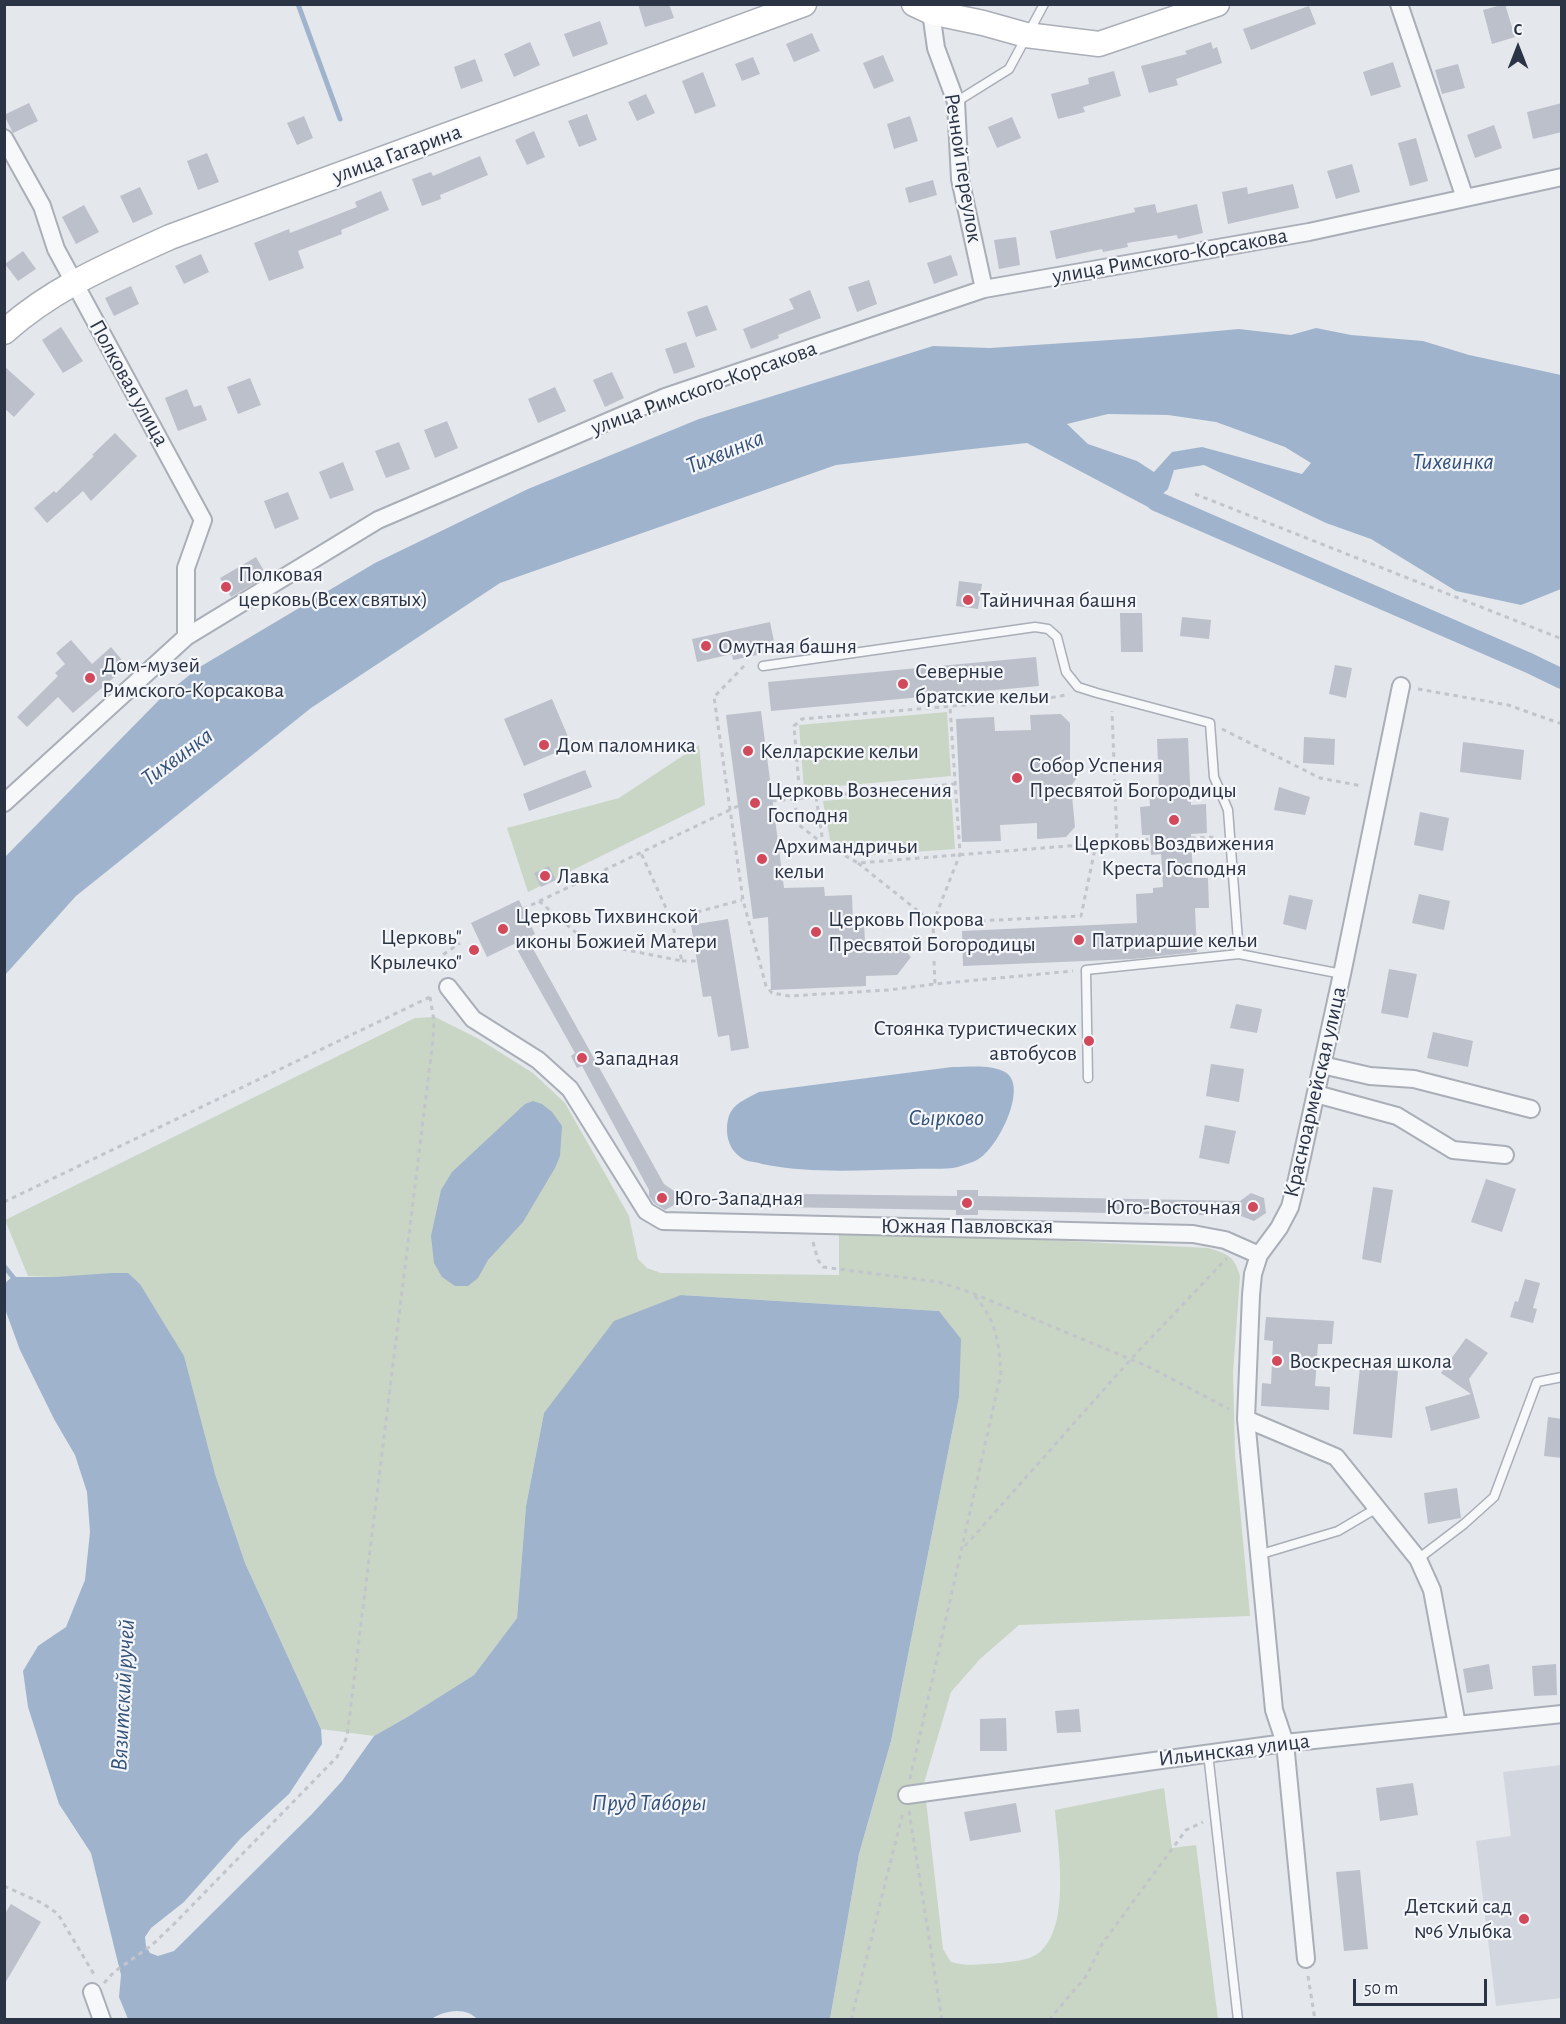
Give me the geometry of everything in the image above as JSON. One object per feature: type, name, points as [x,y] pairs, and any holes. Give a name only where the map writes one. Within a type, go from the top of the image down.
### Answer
[{"type":"street","name":"улица Гагарина","points":[[4,332],[73,281],[170,237],[804,4]]},
{"type":"street","points":[[923,8],[1026,35],[1100,44],[1217,4]]},
{"type":"street","points":[[1399,4],[1465,198]]},
{"type":"street","name":"Речной переулок","points":[[923,8],[956,102],[960,179],[984,289]]},
{"type":"street","name":"Полковая улица","points":[[4,138],[42,206],[56,249],[203,520],[186,568],[186,637]]},
{"type":"street","name":"улица Римского-Корсакова","points":[[4,803],[186,637],[378,520],[665,397],[984,289],[1309,232],[1562,177]]},
{"type":"street","name":"Красноармейская улица","points":[[1306,1959],[1285,1743],[1274,1710],[1246,1419],[1251,1295],[1253,1274],[1259,1255],[1279,1228],[1290,1207],[1342,974],[1401,686]]},
{"type":"street","points":[[448,987],[473,1019],[538,1060],[570,1089],[646,1211],[663,1221],[1193,1234],[1225,1240],[1259,1255]]},
{"type":"street","points":[[1322,1065],[1370,1076],[1414,1079],[1531,1109]]},
{"type":"street","points":[[1316,1094],[1397,1116],[1453,1150],[1505,1155]]},
{"type":"street","points":[[1246,1419],[1336,1457],[1418,1559],[1432,1590],[1457,1725]]},
{"type":"street","name":"Ильинская улица","points":[[907,1795],[1285,1743],[1562,1714]]},
{"type":"street","points":[[92,1992],[102,2019]]},
{"type":"lane","points":[[956,102],[1009,69],[1044,4]]},
{"type":"lane","points":[[763,666],[1035,627],[1048,629],[1057,637],[1066,672],[1078,687],[1210,723],[1214,777],[1228,810],[1239,954]]},
{"type":"lane","points":[[1088,1078],[1086,970],[1239,954],[1342,974]]},
{"type":"lane","points":[[1418,1559],[1464,1524],[1494,1497],[1537,1382],[1562,1377]]},
{"type":"lane","points":[[1258,1555],[1338,1531],[1377,1508]]},
{"type":"lane","points":[[1208,1753],[1238,2019]]},
{"type":"path","points":[[1195,494],[1562,639]]},
{"type":"path","points":[[744,666],[714,697],[743,900],[766,986],[772,993],[789,996],[889,990],[1086,970]]},
{"type":"path","points":[[800,798],[794,726],[802,719],[1057,697],[1071,693],[1078,687]]},
{"type":"path","points":[[1427,690],[1508,705],[1562,724]]},
{"type":"path","points":[[1111,697],[1117,842]]},
{"type":"path","points":[[934,951],[933,923],[960,854],[950,707]]},
{"type":"path","points":[[1210,723],[1320,778],[1380,789]]},
{"type":"path","points":[[772,801],[955,784]]},
{"type":"path","points":[[816,797],[823,843]]},
{"type":"path","points":[[794,799],[799,825],[823,843],[858,863],[933,923],[1081,916],[1096,844]]},
{"type":"path","points":[[523,909],[738,806]]},
{"type":"path","points":[[1191,838],[1231,836]]},
{"type":"path","points":[[858,863],[1151,839]]},
{"type":"path","points":[[641,853],[671,919],[682,962]]},
{"type":"path","points":[[671,919],[743,900]]},
{"type":"path","points":[[539,901],[587,942],[682,962],[697,961]]},
{"type":"path","points":[[441,956],[460,943]]},
{"type":"path","points":[[934,961],[935,984]]},
{"type":"path","points":[[4,1202],[448,987]]},
{"type":"path","points":[[114,1972],[152,1945],[337,1757],[347,1737],[433,1040],[434,1021],[430,997]]},
{"type":"path","points":[[809,1224],[818,1260],[823,1267],[939,1282],[972,1293],[1149,1366],[1246,1419]]},
{"type":"path","points":[[963,1548],[1131,1359],[1238,1246]]},
{"type":"path","points":[[851,2019],[907,1795],[1001,1373],[998,1339],[990,1316],[972,1293]]},
{"type":"path","points":[[907,1795],[942,2019]]},
{"type":"path","points":[[1049,2019],[1087,1975],[1102,1944],[1186,1830],[1215,1819]]},
{"type":"path","points":[[4,1886],[42,1903],[58,1914],[101,1986],[92,1992]]},
{"type":"path","points":[[1306,1959],[1315,2019]]},
{"type":"shaded area","name":"Детский сад №6 Улыбка","points":[[1561,1765],[1561,1998],[1496,2006],[1476,1841],[1511,1836],[1503,1772]]},
{"type":"green space","points":[[947,712],[951,776],[804,789],[799,725]]},
{"type":"green space","points":[[699,745],[705,805],[528,892],[507,828],[619,798]]},
{"type":"green space","points":[[951,790],[955,849],[860,856],[830,840],[823,801]]},
{"type":"green space","points":[[435,1017],[477,1038],[533,1073],[565,1103],[629,1216],[638,1259],[647,1268],[661,1273],[839,1275],[839,1230],[1208,1248],[1232,1259],[1240,1276],[1233,1373],[1235,1455],[1250,1616],[1019,1625],[980,1659],[951,1692],[924,1783],[943,1949],[951,1962],[970,1965],[1026,1959],[1040,1952],[1050,1940],[1056,1924],[1060,1885],[1055,1810],[1164,1788],[1172,1848],[1196,1845],[1218,2019],[830,2019],[859,1854],[891,1741],[959,1397],[939,1311],[681,1295],[544,1413],[526,1506],[517,1618],[474,1675],[374,1736],[321,1729],[245,1563],[215,1474],[140,1284],[127,1273],[28,1276],[5,1220],[415,1018]]},
{"type":"water","name":"Тихвинка","points":[[1316,328],[1351,335],[1423,341],[1469,355],[1561,375],[1561,589],[1521,605],[1456,591],[1371,539],[1326,523],[1204,465],[1174,470],[1168,489],[1148,507],[1027,443],[836,465],[500,583],[311,708],[76,896],[5,975],[5,857],[159,700],[198,668],[375,563],[528,489],[699,419],[933,346],[990,348],[1239,329],[1291,335]],"holes":[[[1108,414],[1168,415],[1216,422],[1285,447],[1311,463],[1302,474],[1202,447],[1172,452],[1154,472],[1137,461],[1088,444],[1067,424]]]},
{"type":"water","name":"Сырково","points":[[952,1067],[999,1069],[1012,1080],[1014,1091],[1007,1119],[992,1146],[975,1161],[958,1167],[837,1171],[781,1167],[745,1160],[734,1151],[727,1135],[729,1115],[732,1110],[759,1092]]},
{"type":"water","points":[[533,1101],[542,1104],[552,1112],[562,1126],[560,1156],[555,1168],[523,1222],[488,1260],[478,1278],[468,1286],[455,1286],[442,1277],[434,1263],[431,1236],[441,1190],[452,1172],[525,1104]]},
{"type":"water","name":"Пруд Таборы","points":[[128,1273],[140,1284],[184,1356],[215,1474],[245,1563],[321,1729],[322,1744],[289,1794],[241,1838],[184,1902],[151,1928],[145,1937],[146,1946],[150,1953],[158,1956],[174,1951],[312,1814],[342,1781],[374,1736],[474,1675],[517,1618],[526,1506],[544,1413],[614,1321],[681,1295],[939,1311],[961,1339],[959,1397],[891,1741],[859,1854],[830,2019],[478,2020],[467,2013],[455,2011],[430,2020],[128,2019],[119,1997],[121,1975],[91,1853],[59,1804],[28,1707],[23,1671],[38,1646],[66,1627],[85,1580],[90,1532],[87,1492],[75,1455],[54,1419],[20,1350],[5,1309],[5,1283],[12,1277]]},
{"type":"building","points":[[638,4],[669,4],[674,18],[645,27]]},
{"type":"building","points":[[1505,4],[1515,37],[1492,44],[1483,10]]},
{"type":"building","points":[[1309,6],[1316,24],[1251,50],[1243,29]]},
{"type":"building","points":[[600,21],[608,44],[573,57],[564,34]]},
{"type":"building","points":[[812,33],[820,51],[794,62],[786,44]]},
{"type":"building","points":[[530,42],[540,65],[514,77],[504,54]]},
{"type":"building","points":[[1211,42],[1213,49],[1217,47],[1222,63],[1176,79],[1178,85],[1149,93],[1141,66],[1187,54],[1185,51]]},
{"type":"building","points":[[883,55],[894,81],[874,89],[863,63]]},
{"type":"building","points":[[753,57],[760,74],[742,81],[735,64]]},
{"type":"building","points":[[475,59],[483,81],[461,89],[454,67]]},
{"type":"building","points":[[1393,62],[1401,87],[1371,96],[1363,72]]},
{"type":"building","points":[[1458,64],[1465,88],[1442,94],[1435,70]]},
{"type":"building","points":[[1114,71],[1121,96],[1083,107],[1085,112],[1058,119],[1051,94],[1089,84],[1088,78]]},
{"type":"building","points":[[703,72],[716,106],[695,114],[682,81]]},
{"type":"building","points":[[646,94],[655,113],[637,121],[628,102]]},
{"type":"building","points":[[29,103],[38,121],[13,133],[4,115]]},
{"type":"building","points":[[1562,103],[1562,132],[1533,139],[1527,112]]},
{"type":"building","points":[[587,114],[597,140],[579,147],[568,121]]},
{"type":"building","points":[[304,116],[313,138],[297,145],[287,123]]},
{"type":"building","points":[[910,116],[918,141],[894,149],[887,124]]},
{"type":"building","points":[[1012,117],[1021,138],[997,148],[988,127]]},
{"type":"building","points":[[1494,125],[1502,148],[1475,158],[1467,135]]},
{"type":"building","points":[[534,131],[545,157],[527,165],[515,140]]},
{"type":"building","points":[[1416,138],[1428,181],[1410,186],[1398,143]]},
{"type":"building","points":[[207,153],[219,182],[198,190],[187,161]]},
{"type":"building","points":[[480,156],[488,175],[440,195],[441,199],[422,206],[412,179],[431,172],[433,176]]},
{"type":"building","points":[[1352,164],[1360,192],[1336,199],[1327,171]]},
{"type":"building","points":[[933,180],[937,195],[909,203],[905,188]]},
{"type":"building","points":[[1293,184],[1299,208],[1228,224],[1222,192],[1247,187],[1248,194]]},
{"type":"building","points":[[140,187],[153,214],[133,223],[120,196]]},
{"type":"building","points":[[381,191],[389,210],[341,230],[342,234],[298,251],[304,268],[269,281],[254,243],[289,229],[290,233],[357,207],[355,202]]},
{"type":"building","points":[[1155,204],[1157,213],[1197,204],[1203,233],[1178,239],[1177,235],[1127,243],[1128,247],[1103,252],[1102,249],[1056,259],[1050,231],[1135,212],[1134,208]]},
{"type":"building","points":[[84,205],[99,232],[76,244],[62,217]]},
{"type":"building","points":[[1016,237],[1020,265],[999,269],[994,240]]},
{"type":"building","points":[[23,251],[36,269],[18,281],[5,264]]},
{"type":"building","points":[[201,254],[209,272],[184,284],[175,266]]},
{"type":"building","points":[[951,255],[958,275],[934,284],[927,263]]},
{"type":"building","points":[[869,280],[877,304],[857,312],[848,287]]},
{"type":"building","points":[[131,286],[139,304],[114,316],[105,298]]},
{"type":"building","points":[[810,290],[821,318],[778,335],[779,338],[751,349],[743,329],[794,309],[789,299]]},
{"type":"building","points":[[707,305],[717,330],[696,337],[687,312]]},
{"type":"building","points":[[61,327],[83,361],[63,373],[42,340]]},
{"type":"building","points":[[686,342],[695,367],[674,374],[665,349]]},
{"type":"building","points":[[4,366],[35,394],[14,417],[4,408]]},
{"type":"building","points":[[612,372],[624,398],[605,407],[593,380]]},
{"type":"building","points":[[250,378],[261,405],[238,414],[227,387]]},
{"type":"building","points":[[555,387],[566,411],[538,423],[528,399]]},
{"type":"building","points":[[187,389],[194,407],[201,405],[207,420],[178,431],[165,398]]},
{"type":"building","points":[[447,421],[458,448],[435,458],[424,430]]},
{"type":"building","points":[[115,433],[137,456],[91,501],[83,491],[47,523],[34,508],[54,491],[56,493]]},
{"type":"building","points":[[399,442],[410,469],[386,478],[375,451]]},
{"type":"building","points":[[343,462],[354,490],[330,499],[319,472]]},
{"type":"building","points":[[288,492],[299,519],[275,529],[264,501]]},
{"type":"building","points":[[256,557],[267,576],[231,597],[220,578]]},
{"type":"building","points":[[959,581],[982,584],[978,609],[956,606]]},
{"type":"building","points":[[1120,613],[1142,613],[1143,652],[1121,652]]},
{"type":"building","points":[[1182,617],[1211,620],[1209,639],[1180,636]]},
{"type":"building","points":[[770,622],[776,651],[733,660],[732,654],[697,662],[692,639]]},
{"type":"building","points":[[71,640],[92,664],[111,647],[127,666],[73,713],[58,697],[27,727],[17,717],[58,676],[55,673],[65,664],[56,653]]},
{"type":"building","name":"Северные братские кельи","points":[[1036,657],[1039,686],[771,711],[768,682]]},
{"type":"building","points":[[1335,665],[1352,668],[1346,698],[1329,694]]},
{"type":"building","points":[[552,699],[572,746],[524,766],[504,719]]},
{"type":"building","points":[[761,711],[784,888],[824,887],[825,896],[852,895],[853,925],[864,924],[865,941],[896,940],[911,957],[897,975],[866,976],[866,986],[771,990],[768,917],[753,919],[726,715]]},
{"type":"building","name":"Собор Успения Пресвятой Богородицы","points":[[1061,714],[1070,723],[1070,763],[1075,769],[1076,779],[1071,786],[1075,827],[1066,837],[1037,839],[1037,823],[1000,825],[1001,841],[962,842],[956,719],[994,717],[995,731],[1031,730],[1030,715]]},
{"type":"building","points":[[1304,737],[1335,739],[1334,765],[1303,763]]},
{"type":"building","points":[[1188,738],[1191,805],[1206,804],[1207,833],[1191,834],[1193,878],[1208,878],[1209,908],[1195,908],[1197,952],[1133,959],[963,966],[962,931],[1137,923],[1136,894],[1153,893],[1153,888],[1163,887],[1161,854],[1151,855],[1150,835],[1142,835],[1140,807],[1150,806],[1149,789],[1159,789],[1157,739]]},
{"type":"building","points":[[1463,742],[1524,750],[1521,780],[1460,772]]},
{"type":"building","points":[[585,770],[592,787],[529,811],[523,794]]},
{"type":"building","points":[[1279,787],[1310,797],[1305,815],[1274,810]]},
{"type":"building","points":[[1420,812],[1449,818],[1443,851],[1414,845]]},
{"type":"building","name":"Лавка","points":[[549,866],[556,880],[541,887],[534,873]]},
{"type":"building","points":[[1419,894],[1450,901],[1444,930],[1412,923]]},
{"type":"building","points":[[1289,895],[1313,900],[1306,930],[1283,924]]},
{"type":"building","points":[[519,900],[535,934],[527,938],[664,1184],[696,1206],[674,1205],[665,1210],[654,1203],[582,1066],[577,1068],[571,1056],[575,1053],[514,944],[487,957],[471,923]]},
{"type":"building","points":[[728,919],[749,1048],[731,1051],[729,1035],[718,1037],[711,996],[703,997],[691,925]]},
{"type":"building","points":[[1389,969],[1417,974],[1408,1018],[1381,1013]]},
{"type":"building","points":[[1236,1004],[1262,1009],[1257,1033],[1230,1028]]},
{"type":"building","points":[[1433,1032],[1473,1041],[1468,1067],[1427,1058]]},
{"type":"building","points":[[1211,1064],[1244,1069],[1239,1102],[1206,1096]]},
{"type":"building","points":[[1205,1125],[1236,1131],[1229,1164],[1199,1158]]},
{"type":"building","points":[[1486,1179],[1516,1189],[1502,1232],[1471,1222]]},
{"type":"building","points":[[1373,1187],[1393,1190],[1381,1263],[1362,1259]]},
{"type":"building","points":[[957,1190],[978,1190],[978,1196],[1240,1201],[1251,1193],[1264,1198],[1266,1213],[1254,1221],[1241,1216],[978,1210],[978,1215],[956,1215],[956,1210],[717,1206],[718,1193],[957,1196]]},
{"type":"building","points":[[1525,1279],[1540,1283],[1533,1308],[1537,1309],[1533,1323],[1510,1317],[1515,1301],[1518,1302]]},
{"type":"building","points":[[1266,1317],[1334,1321],[1332,1344],[1318,1344],[1315,1386],[1330,1387],[1329,1410],[1261,1406],[1262,1383],[1271,1384],[1273,1341],[1264,1340]]},
{"type":"building","points":[[1466,1338],[1488,1353],[1469,1379],[1480,1418],[1431,1431],[1425,1407],[1471,1394],[1441,1373]]},
{"type":"building","points":[[1360,1367],[1398,1371],[1392,1438],[1353,1434]]},
{"type":"building","points":[[1548,1417],[1562,1419],[1562,1458],[1544,1456]]},
{"type":"building","points":[[1457,1488],[1461,1518],[1428,1524],[1424,1493]]},
{"type":"building","points":[[1489,1664],[1493,1689],[1467,1693],[1463,1669]]},
{"type":"building","points":[[1556,1664],[1557,1695],[1534,1696],[1532,1666]]},
{"type":"building","points":[[1079,1709],[1081,1732],[1057,1733],[1055,1711]]},
{"type":"building","points":[[1006,1718],[1007,1751],[980,1751],[980,1719]]},
{"type":"building","points":[[1413,1783],[1418,1815],[1380,1821],[1376,1788]]},
{"type":"building","points":[[1016,1803],[1021,1832],[970,1841],[964,1812]]},
{"type":"building","points":[[1360,1870],[1368,1949],[1344,1951],[1336,1872]]},
{"type":"building","points":[[11,1904],[41,1922],[4,1985],[4,1915]]},
{"type":"waterway","points":[[298,4],[340,119]]},
{"type":"waterway","points":[[1156,501],[1562,679]]},
{"type":"waterway","points":[[4,1266],[16,1281]]},
{"type":"place","name":"Полковая церковь(Всех святых)","points":[[226,587]]},
{"type":"place","name":"Тайничная башня","points":[[968,600]]},
{"type":"place","name":"Омутная башня","points":[[706,646]]},
{"type":"place","name":"Дом-музей Римского-Корсакова","points":[[90,678]]},
{"type":"place","name":"Северные братские кельи","points":[[903,684]]},
{"type":"place","name":"Дом паломника","points":[[544,745]]},
{"type":"place","name":"Келларские кельи","points":[[748,751]]},
{"type":"place","name":"Собор Успения Пресвятой Богородицы","points":[[1017,778]]},
{"type":"place","name":"Церковь Вознесения Господня","points":[[755,803]]},
{"type":"place","name":"Церковь Воздвижения Креста Господня","points":[[1174,820]]},
{"type":"place","name":"Архимандричьи кельи","points":[[762,859]]},
{"type":"place","name":"Лавка","points":[[545,876]]},
{"type":"place","name":"Церковь Тихвинской иконы Божией Матери","points":[[503,929]]},
{"type":"place","name":"Церковь Покрова Пресвятой Богородицы","points":[[816,932]]},
{"type":"place","name":"Патриаршие кельи","points":[[1079,940]]},
{"type":"place","name":"Церковь\" Крылечко\"","points":[[474,950]]},
{"type":"place","name":"Стоянка туристических автобусов","points":[[1089,1041]]},
{"type":"place","name":"Западная","points":[[582,1058]]},
{"type":"place","name":"Юго-Западная","points":[[662,1198]]},
{"type":"place","name":"Южная Павловская","points":[[967,1203]]},
{"type":"place","name":"Юго-Восточная","points":[[1253,1207]]},
{"type":"place","name":"Воскресная школа","points":[[1277,1361]]},
{"type":"place","name":"Детский сад №6 Улыбка","points":[[1524,1919]]},
{"type":"water label","name":"Вязитский ручей","points":[[123,1695]]}]
